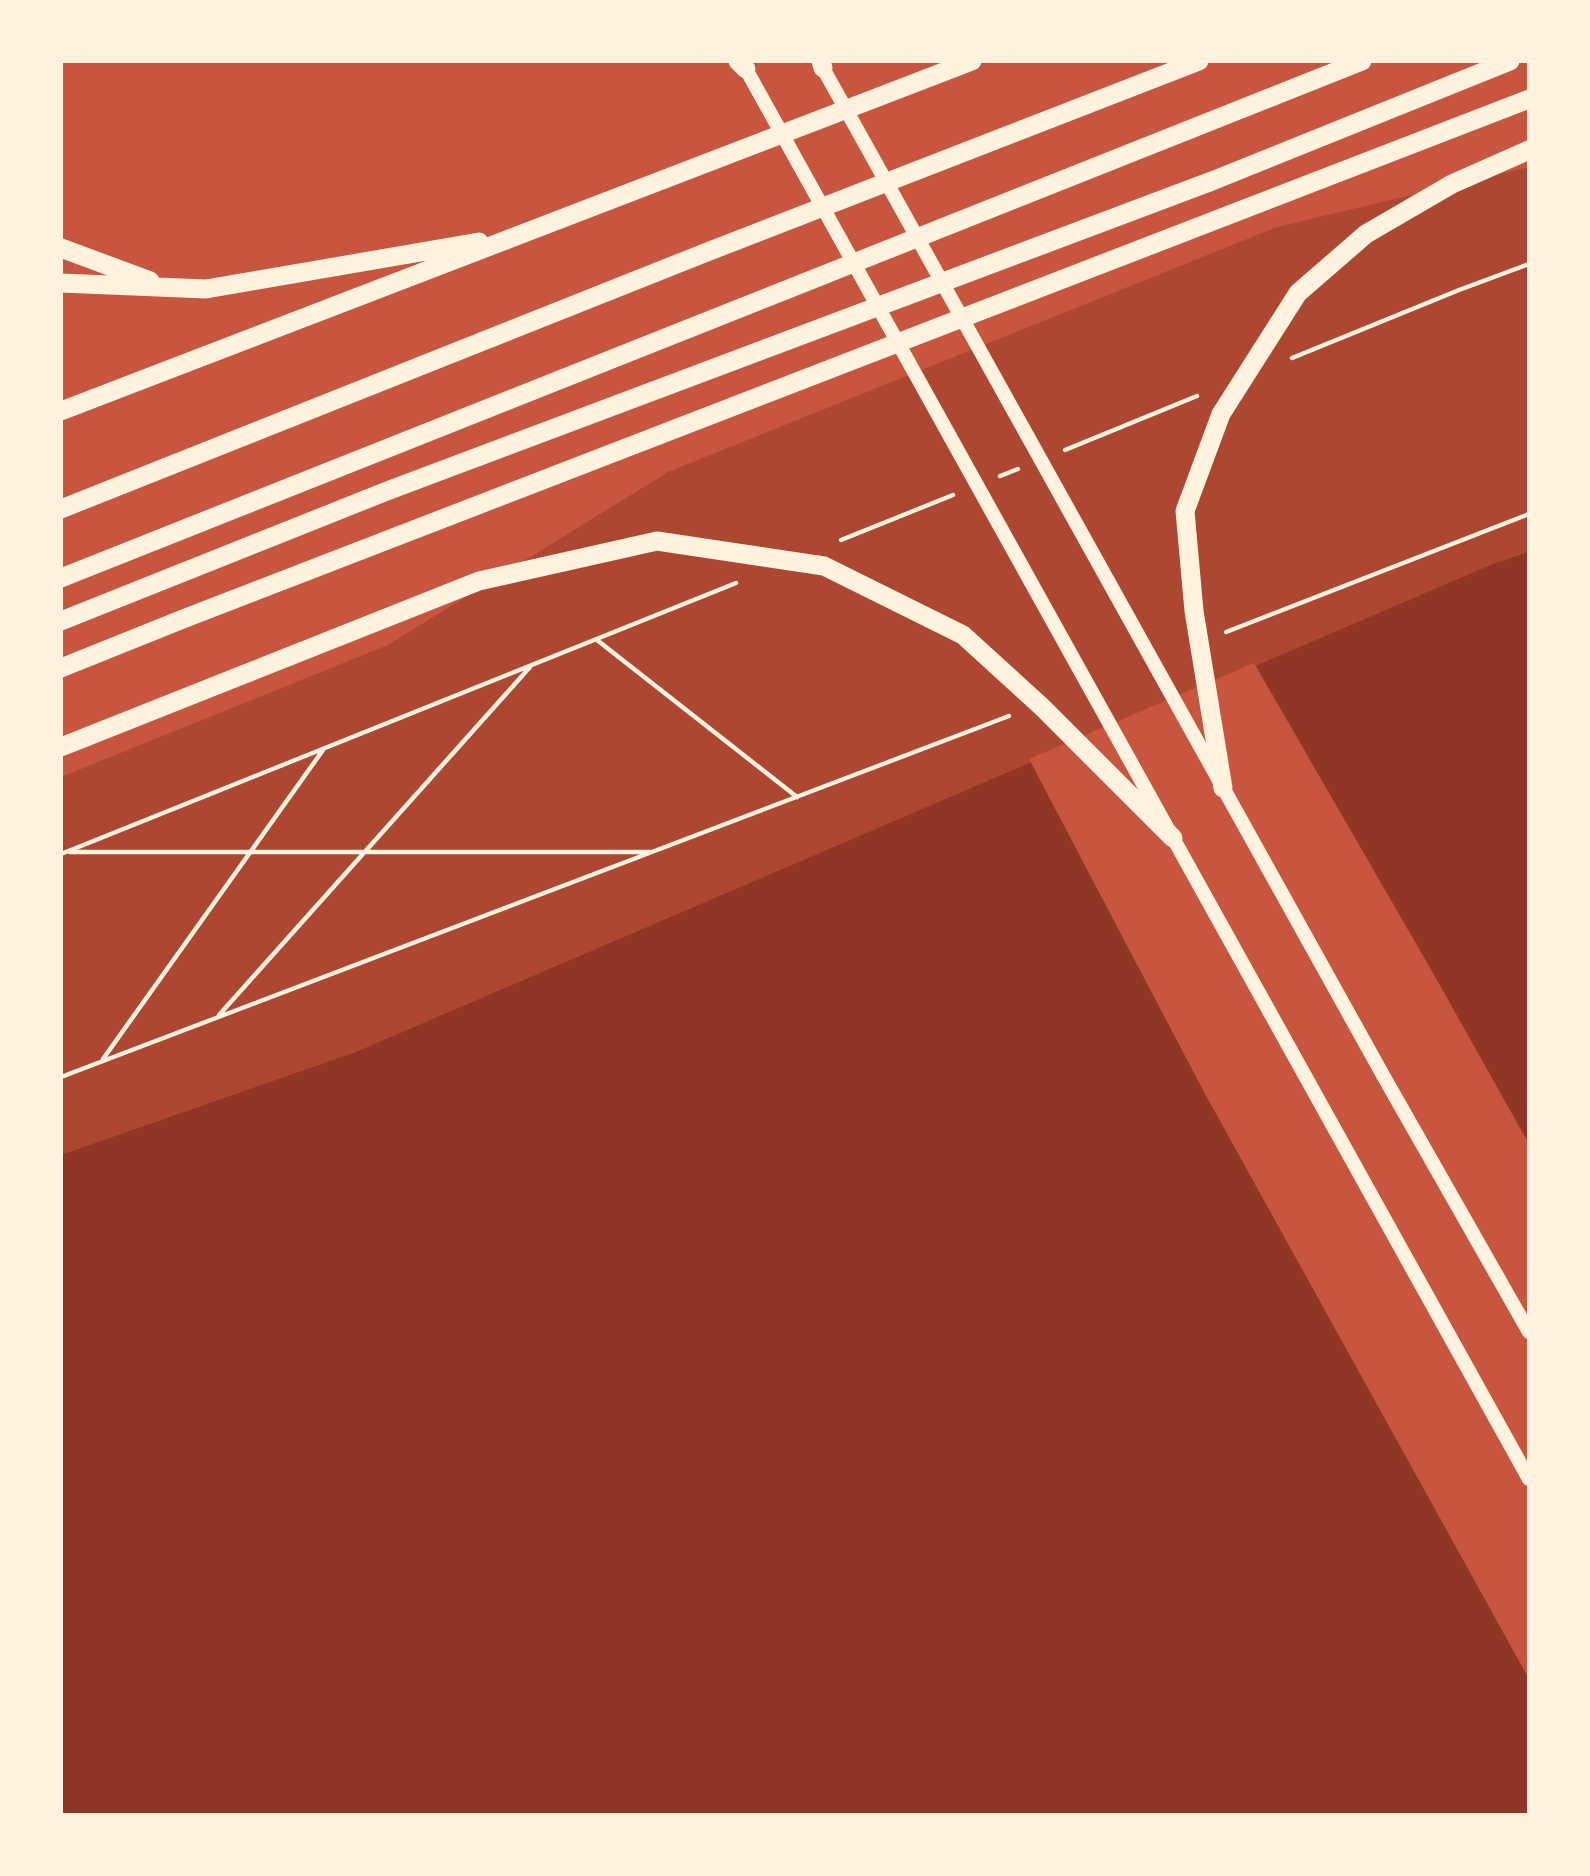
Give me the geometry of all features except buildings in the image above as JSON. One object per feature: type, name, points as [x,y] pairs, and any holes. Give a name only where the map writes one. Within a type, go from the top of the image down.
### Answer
[{"type":"highway","points":[[61,411],[972,61]]},
{"type":"highway","points":[[61,509],[702,254],[1199,61]]},
{"type":"highway","points":[[61,578],[1362,61]]},
{"type":"highway","points":[[61,621],[387,491],[1212,181],[1510,61]]},
{"type":"highway","points":[[61,668],[183,618],[1522,102]]},
{"type":"highway","points":[[1223,788],[1194,611],[1185,511],[1220,414],[1297,293],[1366,234],[1452,184],[1529,150]]},
{"type":"highway","points":[[61,284],[206,289],[522,234]]},
{"type":"highway","points":[[61,248],[167,288]]},
{"type":"highway","points":[[61,747],[479,581],[657,541],[824,566],[964,635],[1173,838]]},
{"type":"main road","points":[[742,64],[1529,1479]]},
{"type":"main road","points":[[821,64],[1529,1332]]},
{"type":"path","points":[[1221,634],[1529,514]]},
{"type":"path","points":[[597,640],[798,798]]},
{"type":"path","points":[[217,1018],[531,666]]},
{"type":"path","points":[[61,1076],[1016,713]]},
{"type":"path","points":[[101,1061],[324,749]]},
{"type":"path","points":[[66,852],[653,852]]},
{"type":"shaded area","points":[[1529,167],[1529,1815],[61,1815],[61,777],[388,645],[668,472],[1277,227]]},
{"type":"shaded area","points":[[1529,552],[1529,1815],[61,1815],[61,1155],[356,1052],[1493,564]]},
{"type":"pier","points":[[1254,663],[1529,1144],[1529,1679],[1204,1092],[1029,759]]}]
